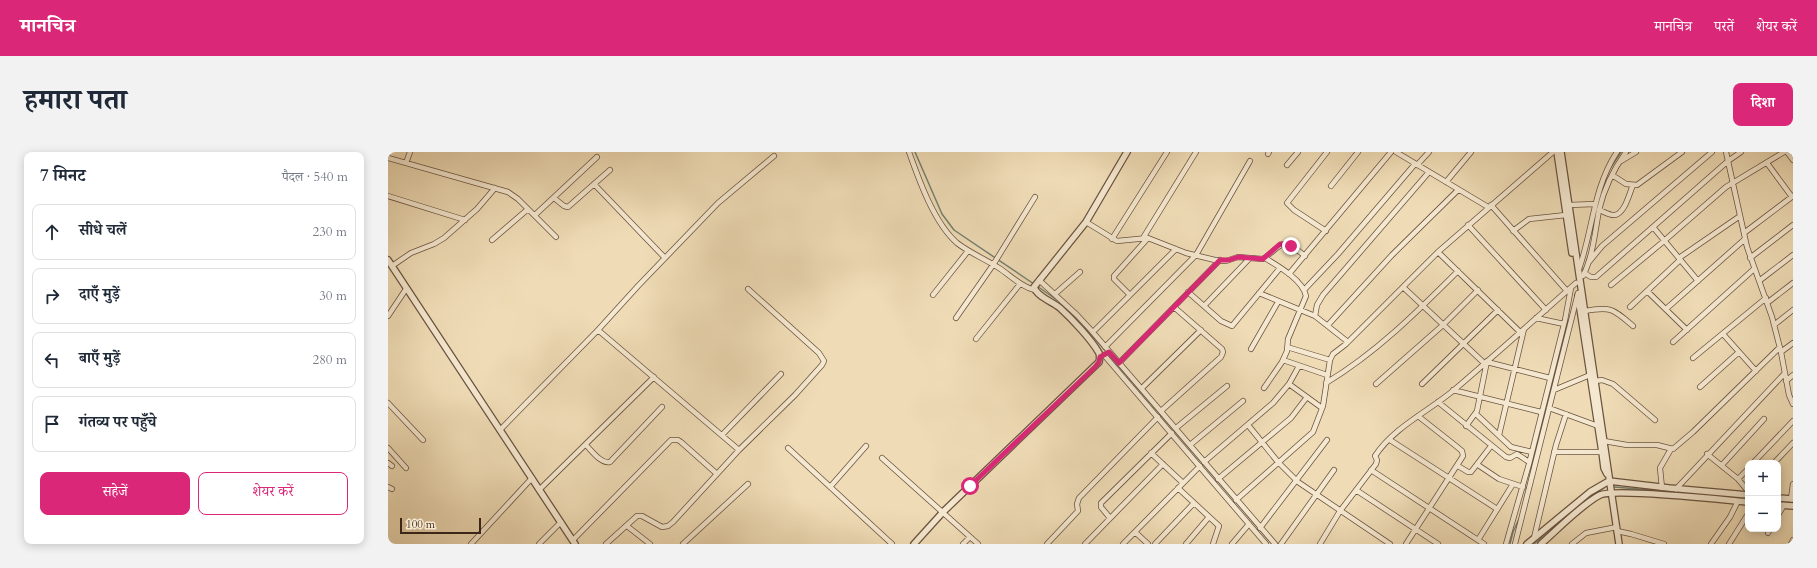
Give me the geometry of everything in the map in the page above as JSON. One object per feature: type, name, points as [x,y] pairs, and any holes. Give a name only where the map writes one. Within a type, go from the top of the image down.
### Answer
[{"type":"street","points":[[406,163],[410,152]]},
{"type":"street","points":[[909,152],[922,187],[942,226],[950,236],[968,251],[994,263],[1020,284],[1036,285],[1055,294],[1093,332],[1105,347],[1105,354],[1095,367],[943,512],[914,544]]},
{"type":"street","points":[[1036,285],[1086,222],[1127,152]]},
{"type":"street","points":[[1112,239],[1167,152]]},
{"type":"street","points":[[1130,295],[1114,279],[1114,276],[1145,238],[1196,152]]},
{"type":"street","points":[[1287,165],[1298,152]]},
{"type":"street","points":[[1326,232],[1289,207],[1287,203],[1327,152]]},
{"type":"street","points":[[1331,186],[1358,152]]},
{"type":"street","points":[[1289,274],[1326,232],[1391,152]]},
{"type":"street","points":[[1396,152],[1458,190],[1489,206],[1569,289]]},
{"type":"street","points":[[1304,290],[1429,152]]},
{"type":"street","points":[[1446,182],[1471,152]]},
{"type":"street","points":[[1236,500],[1278,462],[1310,436],[1316,426],[1322,408],[1330,360],[1333,354],[1348,342],[1438,252],[1489,206],[1553,152]]},
{"type":"street","points":[[1557,152],[1566,215],[1578,283],[1585,311],[1608,468],[1610,492],[1619,544]]},
{"type":"street","points":[[1561,152],[1578,272],[1578,293],[1590,376],[1604,468],[1608,474]]},
{"type":"street","points":[[1578,272],[1595,204],[1605,173],[1617,152]]},
{"type":"street","points":[[1320,544],[1340,511],[1377,462],[1375,456],[1390,440],[1418,416],[1453,390],[1569,289],[1578,283],[1588,263],[1599,210],[1607,184],[1626,152]]},
{"type":"street","points":[[1619,162],[1636,152]]},
{"type":"street","points":[[1612,175],[1626,184],[1636,185],[1682,152]]},
{"type":"street","points":[[1588,263],[1602,246],[1712,152]]},
{"type":"street","points":[[1726,152],[1732,184],[1750,258],[1774,325],[1789,395],[1793,404]]},
{"type":"street","points":[[1584,273],[1591,277],[1596,277],[1728,161],[1741,152]]},
{"type":"street","points":[[1611,285],[1722,190],[1785,152],[1793,160]]},
{"type":"street","points":[[500,430],[598,330],[718,203],[774,156]]},
{"type":"street","points":[[534,216],[598,157]]},
{"type":"street","points":[[388,158],[495,188],[514,196],[556,237]]},
{"type":"street","points":[[1105,347],[1196,255],[1250,161]]},
{"type":"street","points":[[1744,233],[1792,197],[1767,163]]},
{"type":"street","points":[[554,198],[564,206],[568,207],[610,170]]},
{"type":"street","points":[[1315,316],[1317,305],[1323,295],[1429,172]]},
{"type":"street","points":[[594,184],[665,258]]},
{"type":"street","points":[[1599,210],[1611,215],[1618,213],[1623,208],[1633,185]]},
{"type":"street","points":[[392,266],[411,252],[439,242],[481,205],[495,188]]},
{"type":"street","points":[[1328,326],[1392,255],[1458,190]]},
{"type":"street","points":[[388,196],[465,220]]},
{"type":"street","points":[[956,318],[998,257],[1035,197]]},
{"type":"street","points":[[1569,206],[1595,204]]},
{"type":"street","points":[[492,240],[528,209]]},
{"type":"street","points":[[1513,231],[1529,219],[1566,215]]},
{"type":"street","points":[[1630,307],[1679,259],[1740,216]]},
{"type":"street","points":[[1086,222],[1112,239],[1120,242],[1145,238],[1196,255],[1220,260],[1229,260],[1237,257],[1259,260],[1265,258],[1278,246],[1285,244],[1296,248],[1305,256]]},
{"type":"street","points":[[1468,225],[1546,310]]},
{"type":"street","points":[[1750,258],[1793,225]]},
{"type":"street","points":[[1653,228],[1698,281]]},
{"type":"street","points":[[1666,309],[1745,239]]},
{"type":"street","points":[[1093,332],[1176,249]]},
{"type":"street","points":[[933,295],[968,251]]},
{"type":"street","points":[[1438,252],[1498,310],[1522,330]]},
{"type":"street","points":[[1759,281],[1793,254]]},
{"type":"street","points":[[1204,306],[1249,258]]},
{"type":"street","points":[[1264,388],[1283,360],[1288,340],[1306,296],[1304,290],[1289,274],[1265,258]]},
{"type":"street","points":[[388,260],[574,542],[671,440],[678,440],[682,442],[717,474]]},
{"type":"street","points":[[1119,363],[1220,260]]},
{"type":"street","points":[[1188,292],[1226,325],[1232,326],[1280,268]]},
{"type":"street","points":[[1674,342],[1754,269]]},
{"type":"street","points":[[1055,294],[1080,272]]},
{"type":"street","points":[[1326,384],[1372,351],[1423,306],[1458,272]]},
{"type":"street","points":[[1693,358],[1766,300],[1793,283]]},
{"type":"street","points":[[976,339],[1020,284]]},
{"type":"street","points":[[1036,285],[1060,308],[1089,340],[1105,354],[1119,363],[1275,544]]},
{"type":"street","points":[[1403,287],[1463,344],[1486,362],[1550,378]]},
{"type":"street","points":[[388,316],[406,289]]},
{"type":"street","points":[[606,544],[639,515],[662,527],[668,526],[739,450],[795,395],[818,370],[824,361],[819,354],[748,289]]},
{"type":"street","points":[[1506,544],[1523,487],[1564,324],[1569,289]]},
{"type":"street","points":[[1376,384],[1444,326],[1478,290]]},
{"type":"street","points":[[1647,291],[1687,330]]},
{"type":"street","points":[[1259,293],[1315,316],[1348,342]]},
{"type":"street","points":[[1515,544],[1578,293]]},
{"type":"street","points":[[1251,349],[1278,302]]},
{"type":"street","points":[[1161,411],[1222,354],[1223,350],[1174,306]]},
{"type":"street","points":[[1585,311],[1602,308],[1612,309],[1633,326]]},
{"type":"street","points":[[1422,384],[1498,310]]},
{"type":"street","points":[[1774,325],[1793,310]]},
{"type":"street","points":[[1536,318],[1564,324]]},
{"type":"street","points":[[598,330],[739,450]]},
{"type":"street","points":[[1142,388],[1201,330]]},
{"type":"street","points":[[1499,435],[1515,369],[1522,330]]},
{"type":"street","points":[[1723,334],[1756,370]]},
{"type":"street","points":[[1662,488],[1660,468],[1671,449],[1676,447],[1693,432],[1756,370],[1780,350],[1793,343]]},
{"type":"street","points":[[1287,347],[1330,360]]},
{"type":"street","points":[[1700,387],[1739,352]]},
{"type":"street","points":[[1105,354],[1266,544]]},
{"type":"street","points":[[1283,360],[1327,375]]},
{"type":"street","points":[[1466,426],[1476,414],[1486,362]]},
{"type":"street","points":[[1204,462],[1274,403],[1289,384],[1299,366]]},
{"type":"street","points":[[1676,489],[1785,373]]},
{"type":"street","points":[[722,435],[781,374]]},
{"type":"street","points":[[1554,390],[1590,376]]},
{"type":"street","points":[[1786,381],[1793,376]]},
{"type":"street","points":[[540,490],[654,377]]},
{"type":"street","points":[[1595,381],[1602,380],[1613,384],[1654,420]]},
{"type":"street","points":[[1289,384],[1322,408]]},
{"type":"street","points":[[1176,428],[1227,386]]},
{"type":"street","points":[[1453,390],[1542,412]]},
{"type":"street","points":[[1218,479],[1291,418],[1307,397]]},
{"type":"street","points":[[1190,445],[1244,400]]},
{"type":"street","points":[[1438,402],[1506,457],[1510,458],[1517,454],[1529,462]]},
{"type":"street","points":[[388,403],[423,440]]},
{"type":"street","points":[[586,445],[602,461],[606,463],[610,462],[662,407]]},
{"type":"street","points":[[1549,408],[1598,426]]},
{"type":"street","points":[[1476,414],[1514,448],[1532,452]]},
{"type":"street","points":[[1534,538],[1554,452],[1566,414]]},
{"type":"street","points":[[1406,544],[1458,466],[1463,456],[1462,451],[1418,416]]},
{"type":"street","points":[[1047,544],[1078,511],[1077,504],[1079,498],[1158,417]]},
{"type":"street","points":[[1722,465],[1764,420]]},
{"type":"street","points":[[1756,460],[1793,421]]},
{"type":"street","points":[[1248,425],[1278,462],[1296,480],[1317,496],[1390,544]]},
{"type":"street","points":[[1110,518],[1101,507],[1101,503],[1172,433]]},
{"type":"street","points":[[1260,528],[1327,440]]},
{"type":"street","points":[[1390,440],[1497,509]]},
{"type":"street","points":[[1604,441],[1627,445],[1657,445],[1671,449]]},
{"type":"street","points":[[1777,460],[1793,444]]},
{"type":"street","points":[[830,487],[866,446]]},
{"type":"street","points":[[1458,466],[1470,473],[1478,465],[1491,446]]},
{"type":"street","points":[[388,448],[406,468]]},
{"type":"street","points":[[788,448],[892,544]]},
{"type":"street","points":[[1554,452],[1602,452]]},
{"type":"street","points":[[1151,453],[1183,483]]},
{"type":"street","points":[[1708,454],[1745,487]]},
{"type":"street","points":[[882,458],[978,544]]},
{"type":"street","points":[[1085,544],[1162,464]]},
{"type":"street","points":[[1478,465],[1494,476],[1523,487]]},
{"type":"street","points":[[1124,544],[1200,466]]},
{"type":"street","points":[[1281,544],[1317,496],[1334,470]]},
{"type":"street","points":[[1371,470],[1484,544]]},
{"type":"street","points":[[1738,479],[1745,472]]},
{"type":"street","points":[[471,544],[532,478]]},
{"type":"street","points":[[1527,544],[1590,492],[1609,481],[1662,488],[1745,495]]},
{"type":"street","points":[[683,544],[748,484]]},
{"type":"street","points":[[1478,540],[1513,484]]},
{"type":"street","points":[[1781,498],[1792,499],[1793,484]]},
{"type":"street","points":[[1178,488],[1210,516],[1219,526],[1213,544]]},
{"type":"street","points":[[1356,490],[1438,544]]},
{"type":"street","points":[[1541,544],[1599,495],[1610,492],[1745,502]]},
{"type":"street","points":[[1711,544],[1730,517],[1738,501]]},
{"type":"street","points":[[1155,544],[1194,503]]},
{"type":"street","points":[[1781,505],[1793,506]]},
{"type":"street","points":[[1186,544],[1210,516]]},
{"type":"street","points":[[1729,544],[1745,519]]},
{"type":"street","points":[[540,544],[561,522]]},
{"type":"street","points":[[1232,544],[1249,524]]},
{"type":"street","points":[[627,526],[647,543]]},
{"type":"street","points":[[1574,543],[1586,533],[1617,529],[1664,544]]},
{"type":"street","points":[[1135,532],[1148,544]]},
{"type":"street","points":[[963,544],[970,537]]},
{"type":"street","points":[[1791,544],[1793,540]]},
{"type":"waterway","points":[[915,152],[942,214],[954,230],[1034,284]]},
{"type":"waterway","points":[[1611,167],[1621,152]]},
{"type":"waterway","points":[[1037,286],[1057,300]]},
{"type":"waterway","points":[[1084,326],[1272,544]]},
{"type":"waterway","points":[[1539,437],[1547,401],[1562,348]]},
{"type":"waterway","points":[[1614,487],[1745,498]]},
{"type":"waterway","points":[[1577,508],[1595,493],[1604,488]]},
{"type":"waterway","points":[[1781,501],[1793,502]]},
{"type":"waterway","points":[[1534,544],[1574,511]]},
{"type":"waterway","points":[[1510,544],[1513,532],[1519,519]]},
{"type":"route","points":[[970,486],[1095,367],[1099,362],[1100,357],[1109,352],[1119,363],[1220,260],[1226,261],[1238,257],[1259,260],[1268,256],[1280,244],[1287,244],[1291,246]]}]
